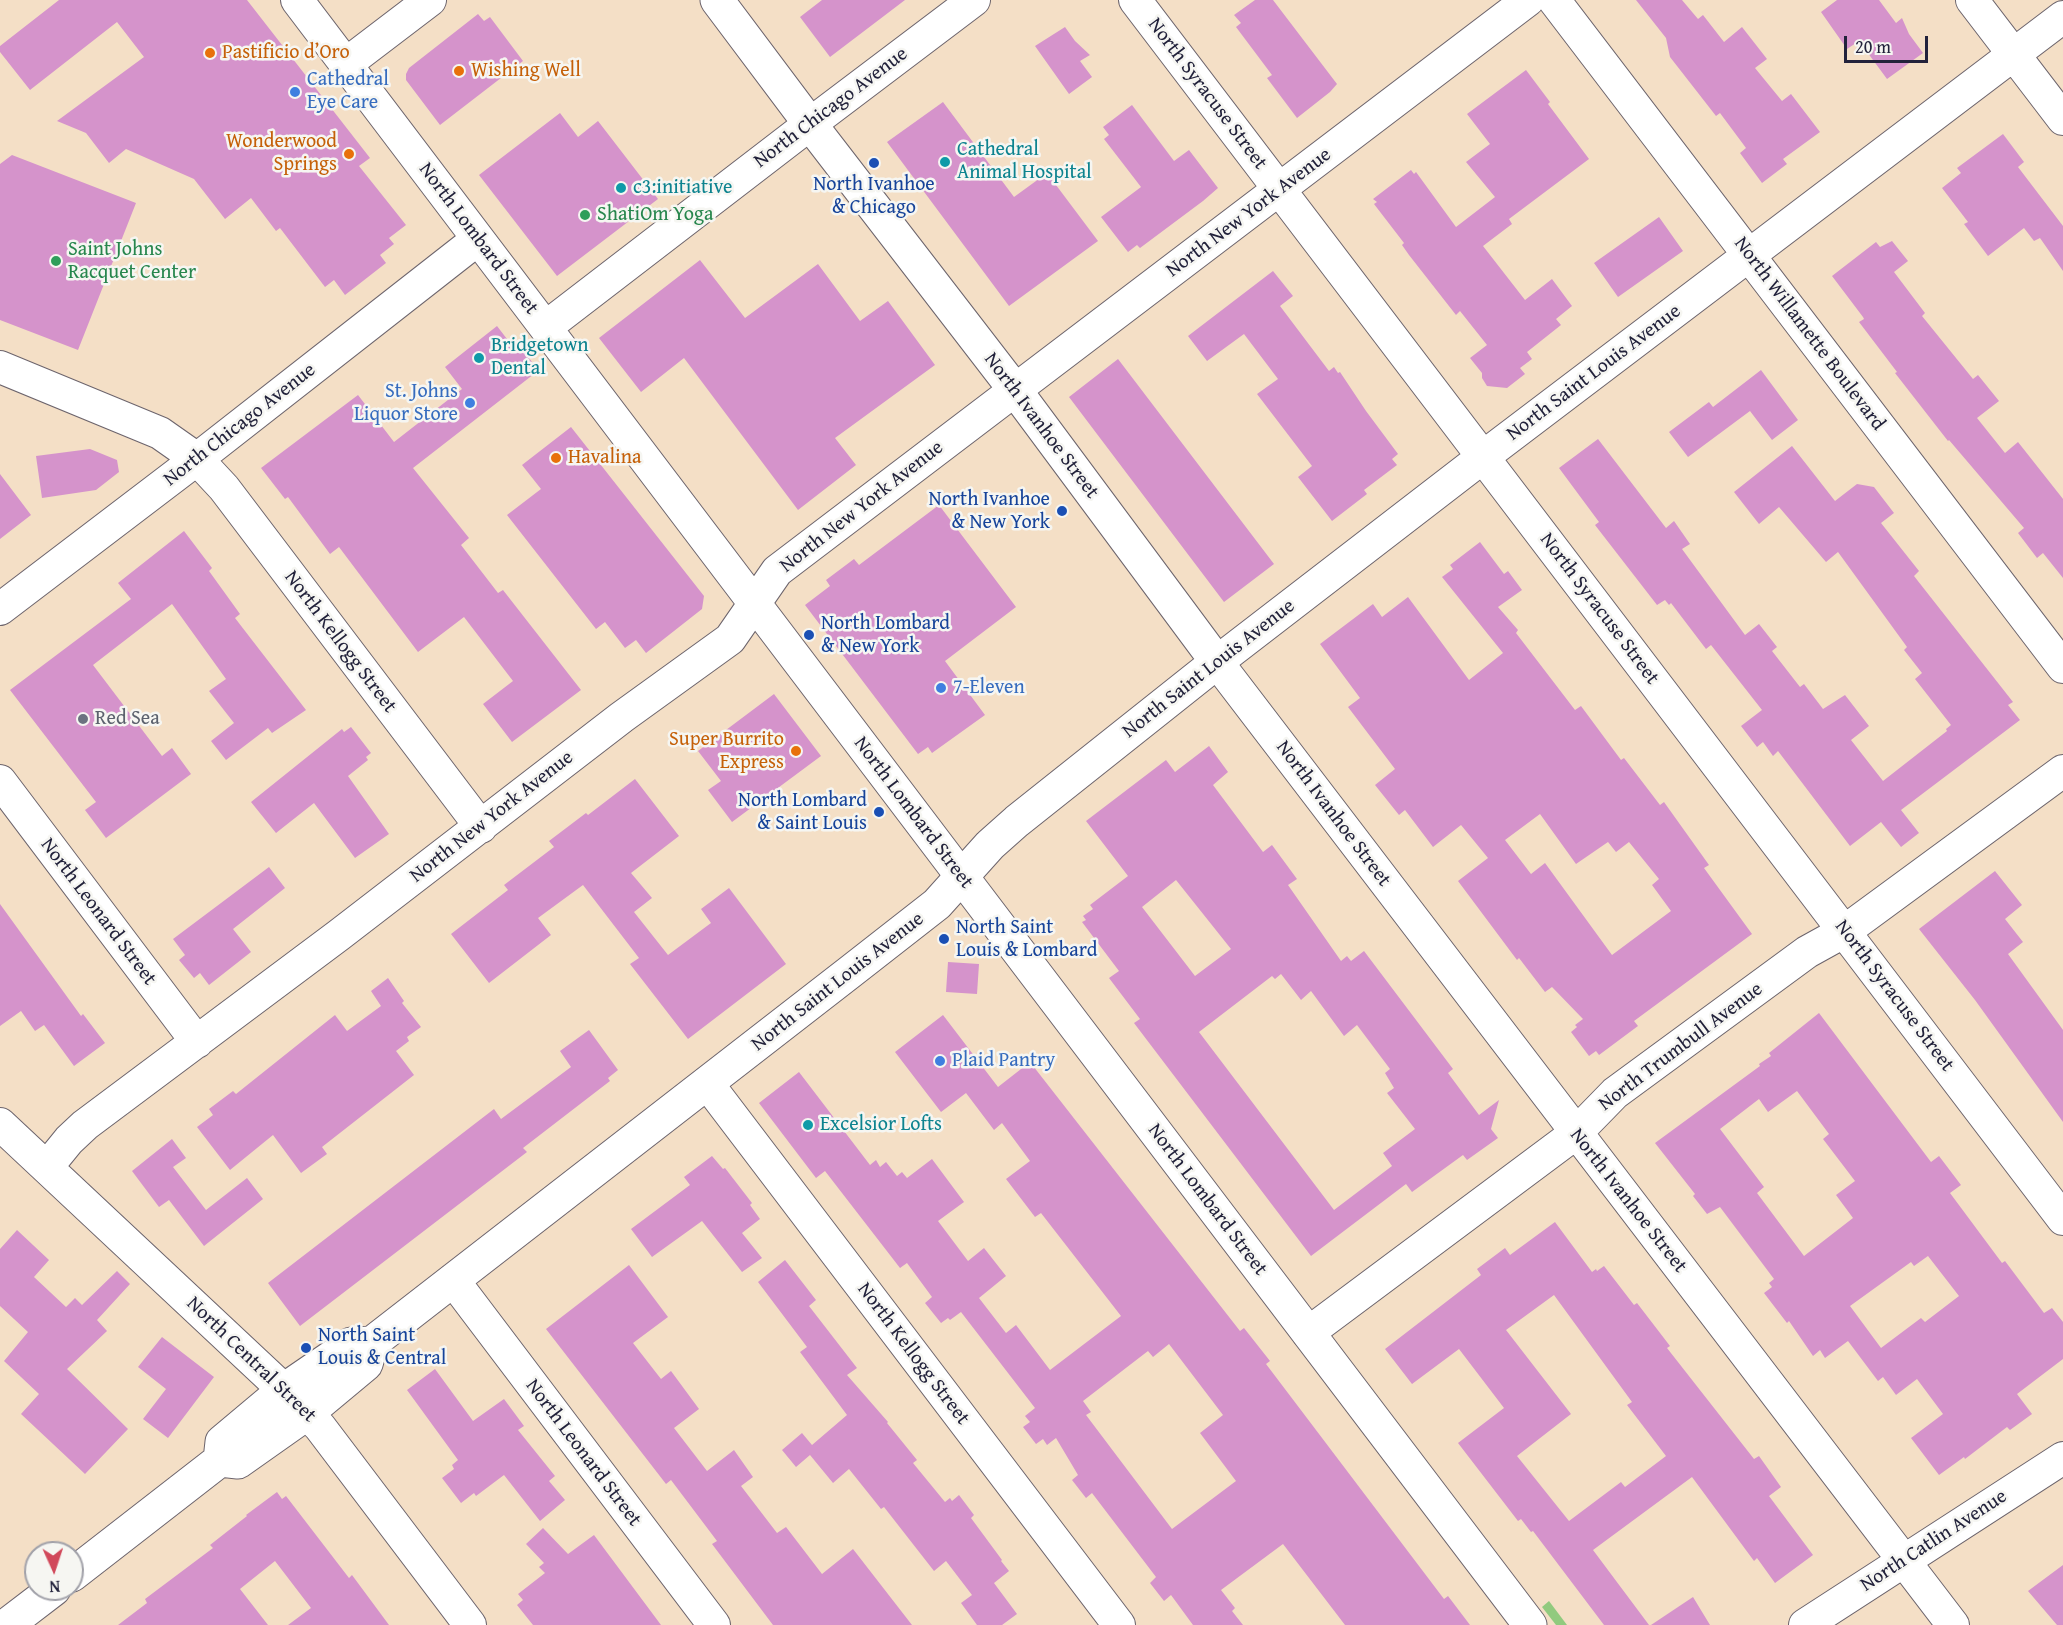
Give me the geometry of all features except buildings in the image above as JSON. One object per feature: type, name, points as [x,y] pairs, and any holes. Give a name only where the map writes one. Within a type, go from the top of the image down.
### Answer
[{"type":"main road","name":"North Ivanhoe Street","points":[[717,0],[1015,390],[1217,662]]},
{"type":"main road","name":"North Saint Louis Avenue","points":[[220,1460],[222,1442],[284,1390],[351,1344],[372,1342],[937,904],[990,845],[1217,662]]},
{"type":"main road","name":"North Lombard Street","points":[[962,877],[1530,1625]]},
{"type":"main road","name":"North Saint Louis Avenue","points":[[84,1566],[220,1460],[238,1462],[306,1414],[366,1364],[372,1342]]},
{"type":"main road","points":[[7,1625],[38,1601]]},
{"type":"street","name":"North Lombard Street","points":[[297,0],[962,877]]},
{"type":"street","points":[[346,64],[430,0]]},
{"type":"street","name":"North Chicago Avenue","points":[[546,327],[810,123],[974,0]]},
{"type":"street","name":"North Syracuse Street","points":[[1135,0],[2063,1219]]},
{"type":"street","name":"North New York Avenue","points":[[47,1167],[69,1140],[85,1125],[481,827],[622,717],[730,639],[777,571],[1528,0]]},
{"type":"street","name":"North Willamette Boulevard","points":[[1554,0],[2063,667]]},
{"type":"street","points":[[1972,0],[2063,119]]},
{"type":"street","name":"North Saint Louis Avenue","points":[[1217,662],[2063,17]]},
{"type":"street","name":"North Chicago Avenue","points":[[0,609],[197,459],[478,239]]},
{"type":"street","points":[[0,368],[160,433],[197,459]]},
{"type":"street","name":"North Kellogg Street","points":[[197,459],[224,488],[481,827]]},
{"type":"street","name":"North Ivanhoe Street","points":[[1217,662],[1953,1625]]},
{"type":"street","name":"North Trumbull Avenue","points":[[1308,1333],[1576,1133],[1615,1093],[1807,952],[1845,931],[2063,771]]},
{"type":"street","name":"North Leonard Street","points":[[0,781],[196,1042]]},
{"type":"street","name":"North Kellogg Street","points":[[707,1083],[1119,1625]]},
{"type":"street","name":"North Central Street","points":[[0,1124],[284,1390],[326,1436],[470,1625]]},
{"type":"street","name":"North Leonard Street","points":[[453,1280],[714,1625]]},
{"type":"street","name":"North Catlin Avenue","points":[[1805,1625],[2063,1458]]},
{"type":"green space","points":[[1549,1601],[1567,1625],[1556,1625],[1542,1607]]},
{"type":"place","name":"Pastificio d’Oro","points":[[210,53]]},
{"type":"place","name":"Wishing Well","points":[[459,71]]},
{"type":"place","name":"Cathedral Eye Care","points":[[295,92]]},
{"type":"place","name":"Wonderwood Springs","points":[[349,154]]},
{"type":"place","name":"Cathedral Animal Hospital","points":[[945,162]]},
{"type":"place","name":"North Ivanhoe & Chicago","points":[[874,163]]},
{"type":"place","name":"c3:initiative","points":[[621,188]]},
{"type":"place","name":"ShatiOm Yoga","points":[[585,215]]},
{"type":"place","name":"Saint Johns Racquet Center","points":[[56,261]]},
{"type":"place","name":"Bridgetown Dental","points":[[479,358]]},
{"type":"place","name":"St. Johns Liquor Store","points":[[470,403]]},
{"type":"place","name":"Havalina","points":[[556,458]]},
{"type":"place","name":"North Ivanhoe & New York","points":[[1062,511]]},
{"type":"place","name":"North Lombard & New York","points":[[809,635]]},
{"type":"place","name":"7-Eleven","points":[[941,688]]},
{"type":"place","name":"Red Sea","points":[[83,719]]},
{"type":"place","name":"Super Burrito Express","points":[[796,751]]},
{"type":"place","name":"North Lombard & Saint Louis","points":[[879,812]]},
{"type":"place","name":"North Saint Louis & Lombard","points":[[944,939]]},
{"type":"place","name":"Plaid Pantry","points":[[940,1061]]},
{"type":"place","name":"Excelsior Lofts","points":[[808,1125]]},
{"type":"place","name":"North Saint Louis & Central","points":[[306,1348]]}]
